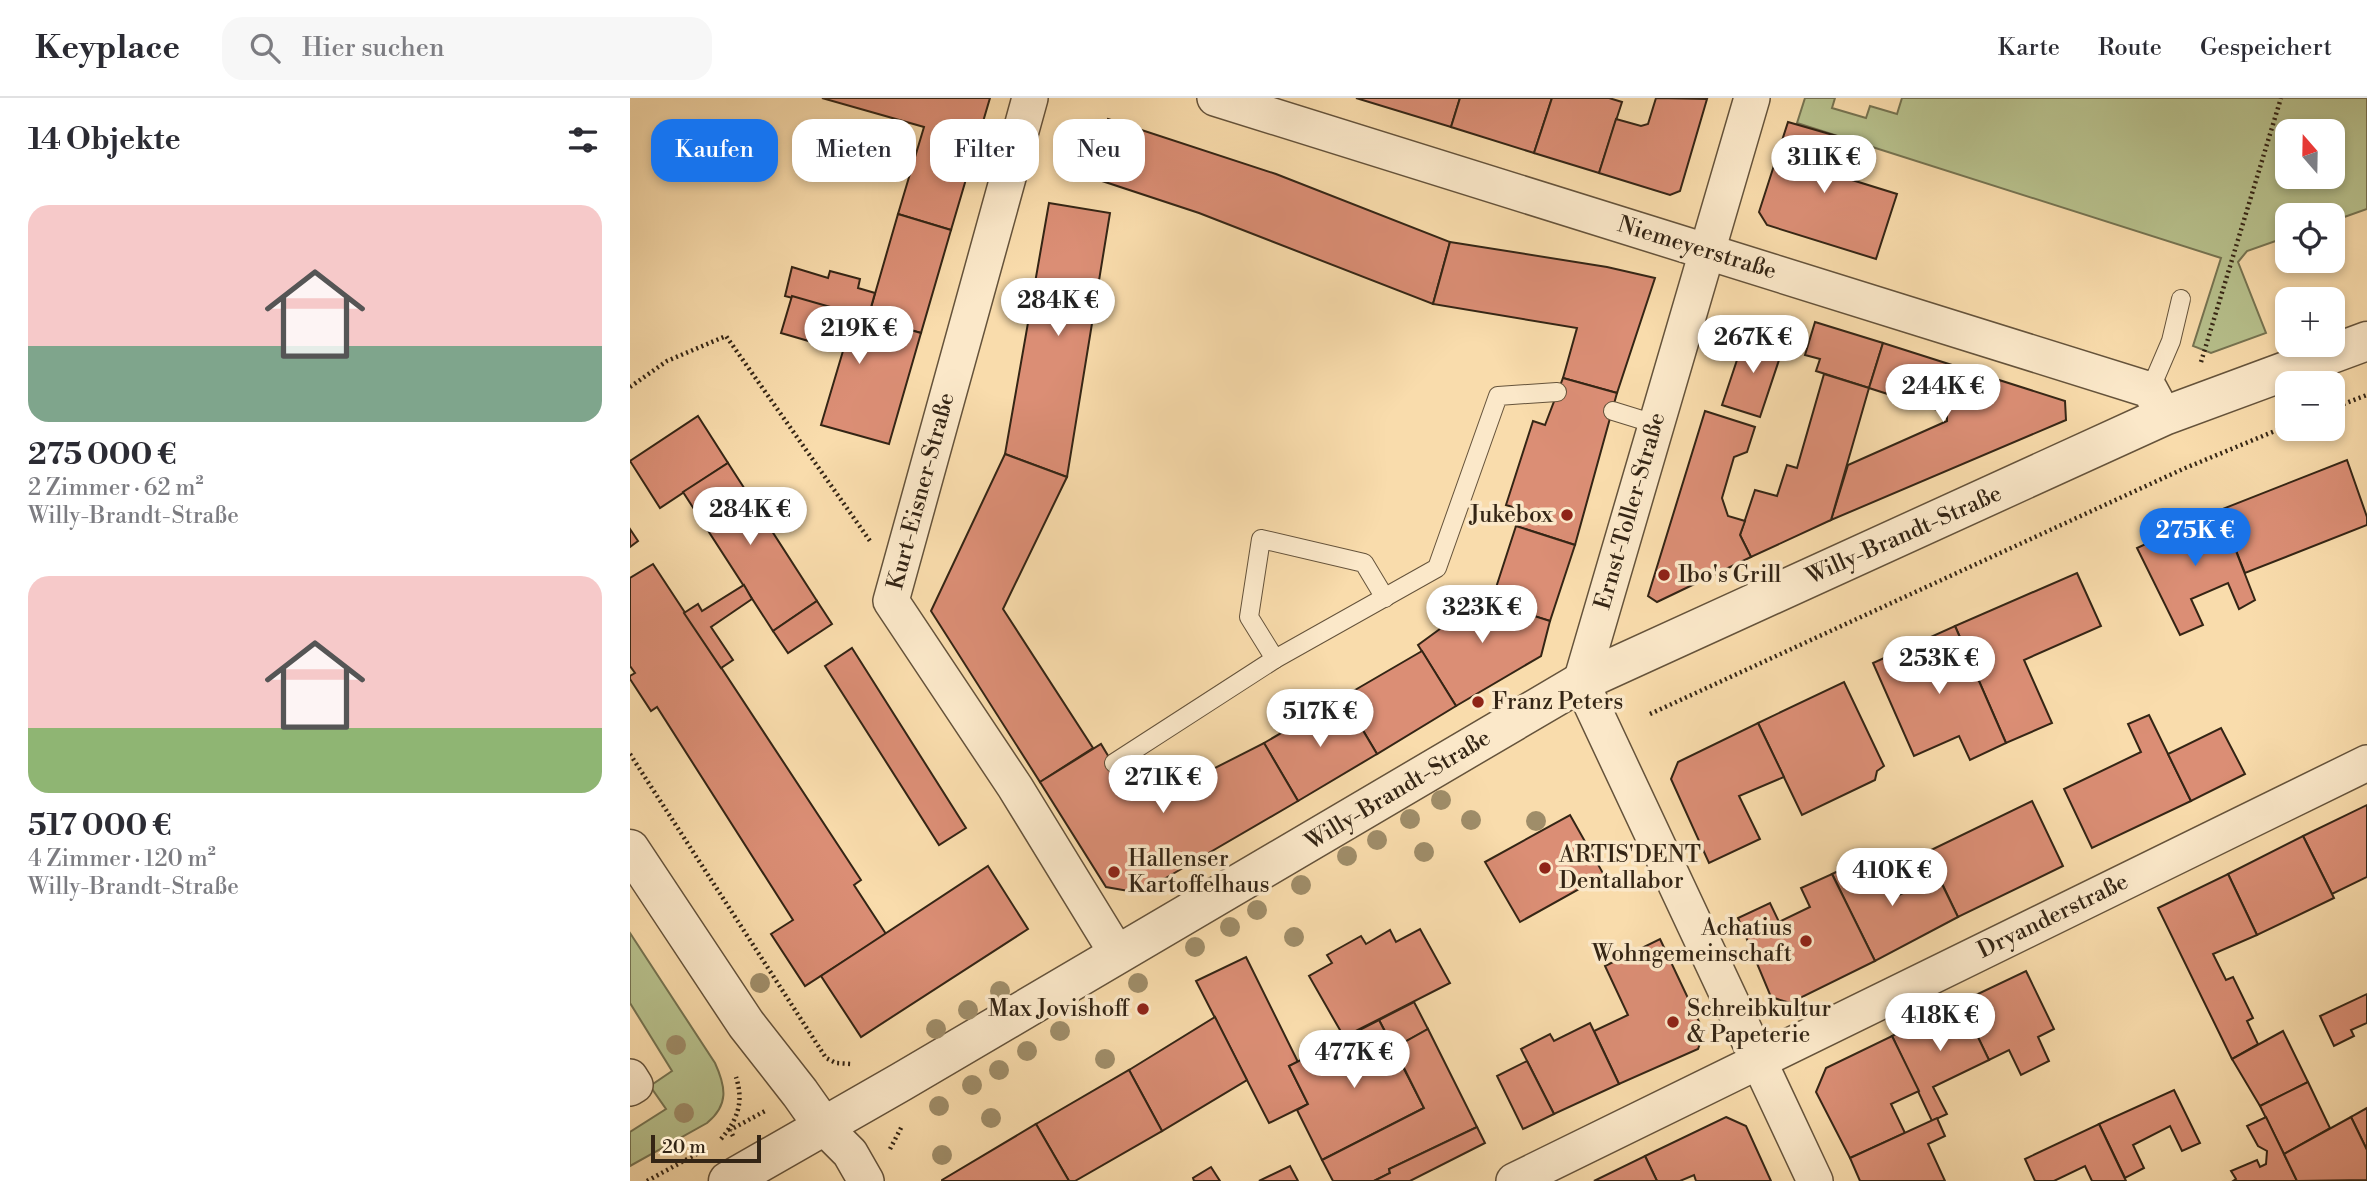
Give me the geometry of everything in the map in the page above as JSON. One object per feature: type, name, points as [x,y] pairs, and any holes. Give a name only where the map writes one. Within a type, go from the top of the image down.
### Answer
[{"type":"street","name":"Kurt-Eisner-Straße","points":[[1030,98],[891,601],[1031,802],[1118,955]]},
{"type":"street","name":"Niemeyerstraße","points":[[1215,98],[1706,251],[2157,403]]},
{"type":"street","name":"Ernst-Toller-Straße","points":[[1581,682],[1752,98]]},
{"type":"street","name":"Willy-Brandt-Straße","points":[[729,1181],[1581,682],[2157,403],[2367,341]]},
{"type":"street","points":[[1581,682],[1815,1181]]},
{"type":"street","name":"Dryanderstraße","points":[[1514,1181],[2367,763]]},
{"type":"street","points":[[630,849],[746,1024],[824,1127],[850,1153],[866,1181]]},
{"type":"street","points":[[630,1077],[635,1085],[630,1088]]},
{"type":"lane","points":[[2157,403],[2181,299]]},
{"type":"lane","points":[[1114,763],[1275,659],[1437,568],[1498,396],[1557,392]]},
{"type":"lane","points":[[1612,411],[1655,424]]},
{"type":"lane","points":[[1275,659],[1249,617],[1261,539],[1364,562],[1385,598]]},
{"type":"path","points":[[2200,367],[2281,98]]},
{"type":"path","points":[[630,387],[667,361],[726,336],[896,579]]},
{"type":"path","points":[[2345,403],[2367,395]]},
{"type":"path","points":[[1650,714],[2183,469],[2275,431]]},
{"type":"path","points":[[630,754],[826,1058],[836,1063],[861,1064]]},
{"type":"path","points":[[719,1141],[730,1130],[739,1110],[741,1099],[735,1071]]},
{"type":"path","points":[[647,1181],[707,1148]]},
{"type":"green space","points":[[1805,98],[1835,98],[1832,108],[1866,118],[1870,106],[1897,114],[1902,98],[2367,98],[2367,209],[2345,217],[2345,203],[2275,203],[2275,241],[2247,251],[2238,262],[2266,333],[2211,353],[2193,346],[2221,258],[1797,123]]},
{"type":"green space","points":[[630,933],[715,1063],[723,1095],[719,1109],[707,1123],[630,1166],[630,1132],[666,1109],[650,1086],[672,1071],[630,1003]]},
{"type":"building","points":[[822,98],[990,98],[984,119],[930,119],[930,182],[965,182],[951,230],[898,214],[908,182],[916,182],[916,154],[924,127],[916,125],[916,119],[896,119]]},
{"type":"building","points":[[1356,98],[1460,98],[1451,127]]},
{"type":"building","points":[[1460,98],[1552,98],[1534,153],[1451,127]]},
{"type":"building","points":[[1552,98],[1609,98],[1622,102],[1599,173],[1534,153]]},
{"type":"building","points":[[1656,98],[1707,99],[1680,191],[1670,195],[1599,173],[1616,119],[1641,126],[1648,124]]},
{"type":"building","points":[[1788,122],[1847,139],[1836,175],[1897,194],[1876,259],[1767,225],[1759,212]]},
{"type":"building","points":[[1145,131],[1276,174],[1450,242],[1433,304],[1199,213],[1105,182],[1145,182]]},
{"type":"building","points":[[1049,203],[1110,213],[1067,477],[1005,454]]},
{"type":"building","points":[[898,214],[951,230],[921,333],[868,318]]},
{"type":"building","points":[[1450,242],[1607,267],[1655,278],[1617,393],[1563,378],[1577,328],[1433,304]]},
{"type":"building","points":[[792,267],[828,278],[830,271],[860,279],[858,288],[875,293],[868,318],[785,296]]},
{"type":"building","points":[[792,296],[921,333],[889,444],[821,425],[843,351],[781,333]]},
{"type":"building","points":[[1815,322],[1883,343],[1869,388],[1816,371],[1820,359],[1805,355]]},
{"type":"building","points":[[1746,333],[1784,345],[1760,417],[1722,405]]},
{"type":"building","points":[[1883,343],[2065,401],[2066,420],[1831,520],[1848,465],[1947,421],[1947,413],[1869,388]]},
{"type":"building","points":[[1824,374],[1869,388],[1831,520],[1751,557],[1740,535],[1755,490],[1777,496],[1787,465],[1797,468]]},
{"type":"building","points":[[1563,378],[1617,393],[1575,545],[1516,526],[1522,510],[1506,505],[1533,421],[1545,425]]},
{"type":"building","points":[[1705,411],[1755,427],[1747,452],[1734,457],[1722,498],[1728,516],[1745,521],[1740,535],[1751,557],[1657,602],[1648,596]]},
{"type":"building","points":[[698,416],[728,463],[660,508],[630,461]]},
{"type":"building","points":[[1005,454],[1067,477],[1003,609],[1093,748],[1040,782],[931,611]]},
{"type":"building","points":[[2347,460],[2367,517],[2367,525],[2245,573],[2220,510]]},
{"type":"building","points":[[728,463],[817,601],[773,631],[683,492]]},
{"type":"building","points":[[2220,510],[2255,600],[2239,609],[2228,583],[2191,599],[2203,625],[2180,635],[2137,548]]},
{"type":"building","points":[[1516,526],[1575,545],[1550,621],[1491,603]]},
{"type":"building","points":[[630,529],[638,541],[630,547]]},
{"type":"building","points":[[653,564],[861,880],[854,885],[886,934],[805,986],[771,934],[793,920],[657,707],[651,711],[630,679],[635,673],[630,666],[630,578]]},
{"type":"building","points":[[2077,573],[2101,626],[2024,660],[2052,723],[2006,743],[1955,626]]},
{"type":"building","points":[[744,585],[752,599],[711,627],[733,660],[721,668],[684,613],[698,604],[702,611]]},
{"type":"building","points":[[1452,590],[1550,621],[1541,656],[1456,706],[1418,645],[1444,626]]},
{"type":"building","points":[[817,601],[832,624],[788,653],[773,631]]},
{"type":"building","points":[[1955,626],[2006,743],[1970,760],[1959,736],[1914,756],[1873,663]]},
{"type":"building","points":[[852,648],[966,828],[939,845],[825,666]]},
{"type":"building","points":[[1422,651],[1456,706],[1377,754],[1343,697]]},
{"type":"building","points":[[1844,682],[1884,766],[1877,771],[1875,780],[1802,815],[1758,723]]},
{"type":"building","points":[[1343,697],[1377,754],[1298,801],[1264,743]]},
{"type":"building","points":[[2149,715],[2191,801],[2092,848],[2064,789],[2141,752],[2128,724]]},
{"type":"building","points":[[1758,723],[1784,777],[1739,796],[1760,839],[1709,863],[1671,779],[1678,762]]},
{"type":"building","points":[[2221,728],[2245,774],[2191,801],[2168,754]]},
{"type":"building","points":[[1264,743],[1298,801],[1140,893],[1106,887],[1040,782],[1101,744],[1128,789],[1160,796]]},
{"type":"building","points":[[2032,801],[2063,866],[1958,917],[1927,852]]},
{"type":"building","points":[[2367,805],[2367,877],[2332,894],[2303,836]]},
{"type":"building","name":"ARTIS'DENT Dentallabor","points":[[1570,815],[1604,875],[1520,922],[1485,862]]},
{"type":"building","points":[[2303,836],[2334,898],[2257,935],[2228,874]]},
{"type":"building","points":[[1871,855],[1893,898],[1938,876],[1958,917],[1875,961],[1832,874]]},
{"type":"building","points":[[988,866],[1028,929],[861,1037],[821,976]]},
{"type":"building","name":"Achatius Wohngemeinschaft","points":[[1832,874],[1875,961],[1790,1003],[1771,997],[1738,918],[1770,903],[1779,922],[1810,907],[1801,888]]},
{"type":"building","points":[[2228,874],[2257,935],[2213,954],[2226,980],[2233,977],[2253,1018],[2247,1021],[2258,1044],[2232,1059],[2158,908]]},
{"type":"building","points":[[1420,929],[1450,983],[1344,1037],[1309,976],[1332,963],[1327,955],[1361,936],[1366,944],[1390,930],[1396,942]]},
{"type":"building","points":[[1660,939],[1704,1032],[1698,1049],[1619,1084],[1594,1031],[1628,1015],[1605,966]]},
{"type":"building","points":[[1246,957],[1298,1062],[1289,1066],[1308,1104],[1269,1123],[1196,981]]},
{"type":"building","points":[[2026,971],[2054,1029],[2038,1037],[2049,1061],[2021,1075],[2009,1050],[1989,1060],[1961,1002]]},
{"type":"building","points":[[2367,994],[2367,1023],[2351,1030],[2354,1036],[2334,1046],[2320,1016]]},
{"type":"building","points":[[1414,1002],[1428,1029],[1394,1048],[1379,1020]]},
{"type":"building","points":[[1961,1002],[1989,1060],[1933,1087],[1947,1114],[1932,1121],[1892,1036]]},
{"type":"building","points":[[1215,1017],[1247,1080],[1162,1131],[1129,1070]]},
{"type":"building","points":[[1379,1020],[1424,1108],[1322,1160],[1297,1110],[1308,1104],[1289,1066]]},
{"type":"building","points":[[1590,1023],[1619,1084],[1554,1114],[1521,1049],[1550,1034],[1554,1041]]},
{"type":"building","points":[[1428,1029],[1477,1127],[1389,1169],[1390,1173],[1374,1181],[1333,1181],[1322,1160],[1424,1108],[1394,1048]]},
{"type":"building","points":[[2283,1031],[2308,1082],[2260,1106],[2232,1059]]},
{"type":"building","points":[[1892,1036],[1919,1091],[1891,1104],[1905,1133],[1850,1158],[1816,1092],[1826,1068]]},
{"type":"building","points":[[1527,1061],[1554,1114],[1523,1129],[1497,1076]]},
{"type":"building","points":[[1129,1070],[1162,1131],[1075,1181],[1069,1181],[1036,1124]]},
{"type":"building","points":[[2308,1082],[2330,1128],[2284,1154],[2260,1106]]},
{"type":"building","points":[[2174,1090],[2200,1143],[2182,1151],[2170,1126],[2133,1145],[2144,1168],[2125,1178],[2099,1124]]},
{"type":"building","points":[[2367,1108],[2367,1150],[2351,1117]]},
{"type":"building","points":[[1726,1117],[1746,1126],[1771,1181],[1696,1181],[1694,1175],[1680,1181],[1657,1181],[1645,1156]]},
{"type":"building","points":[[2266,1117],[2297,1181],[2233,1181],[2236,1179],[2231,1171],[2257,1160],[2260,1167],[2266,1164],[2267,1151],[2258,1146],[2247,1126]]},
{"type":"building","points":[[2351,1117],[2367,1150],[2367,1180],[2297,1181],[2284,1154]]},
{"type":"building","points":[[1937,1118],[1945,1136],[1928,1144],[1945,1181],[1860,1181],[1850,1158]]},
{"type":"building","points":[[1036,1124],[1069,1181],[942,1181],[942,1180]]},
{"type":"building","points":[[2099,1124],[2126,1181],[2092,1181],[2085,1166],[2054,1181],[2035,1181],[2025,1159]]},
{"type":"building","points":[[1477,1127],[1485,1143],[1410,1181],[1374,1181],[1390,1173],[1389,1169]]},
{"type":"building","points":[[1645,1156],[1657,1181],[1594,1181]]},
{"type":"building","points":[[1290,1166],[1298,1181],[1259,1181]]},
{"type":"building","points":[[1211,1167],[1220,1181],[1194,1181],[1193,1178]]},
{"type":"place","name":"Jukebox","points":[[1567,515]]},
{"type":"place","name":"Ibo's Grill","points":[[1664,575]]},
{"type":"place","name":"Franz Peters","points":[[1478,702]]},
{"type":"place","name":"ARTIS'DENT Dentallabor","points":[[1545,868]]},
{"type":"place","name":"Hallenser Kartoffelhaus","points":[[1114,872]]},
{"type":"place","name":"Achatius Wohngemeinschaft","points":[[1806,941]]},
{"type":"place","name":"Max Jovishoff","points":[[1143,1009]]},
{"type":"place","name":"Schreibkultur & Papeterie","points":[[1673,1022]]}]
